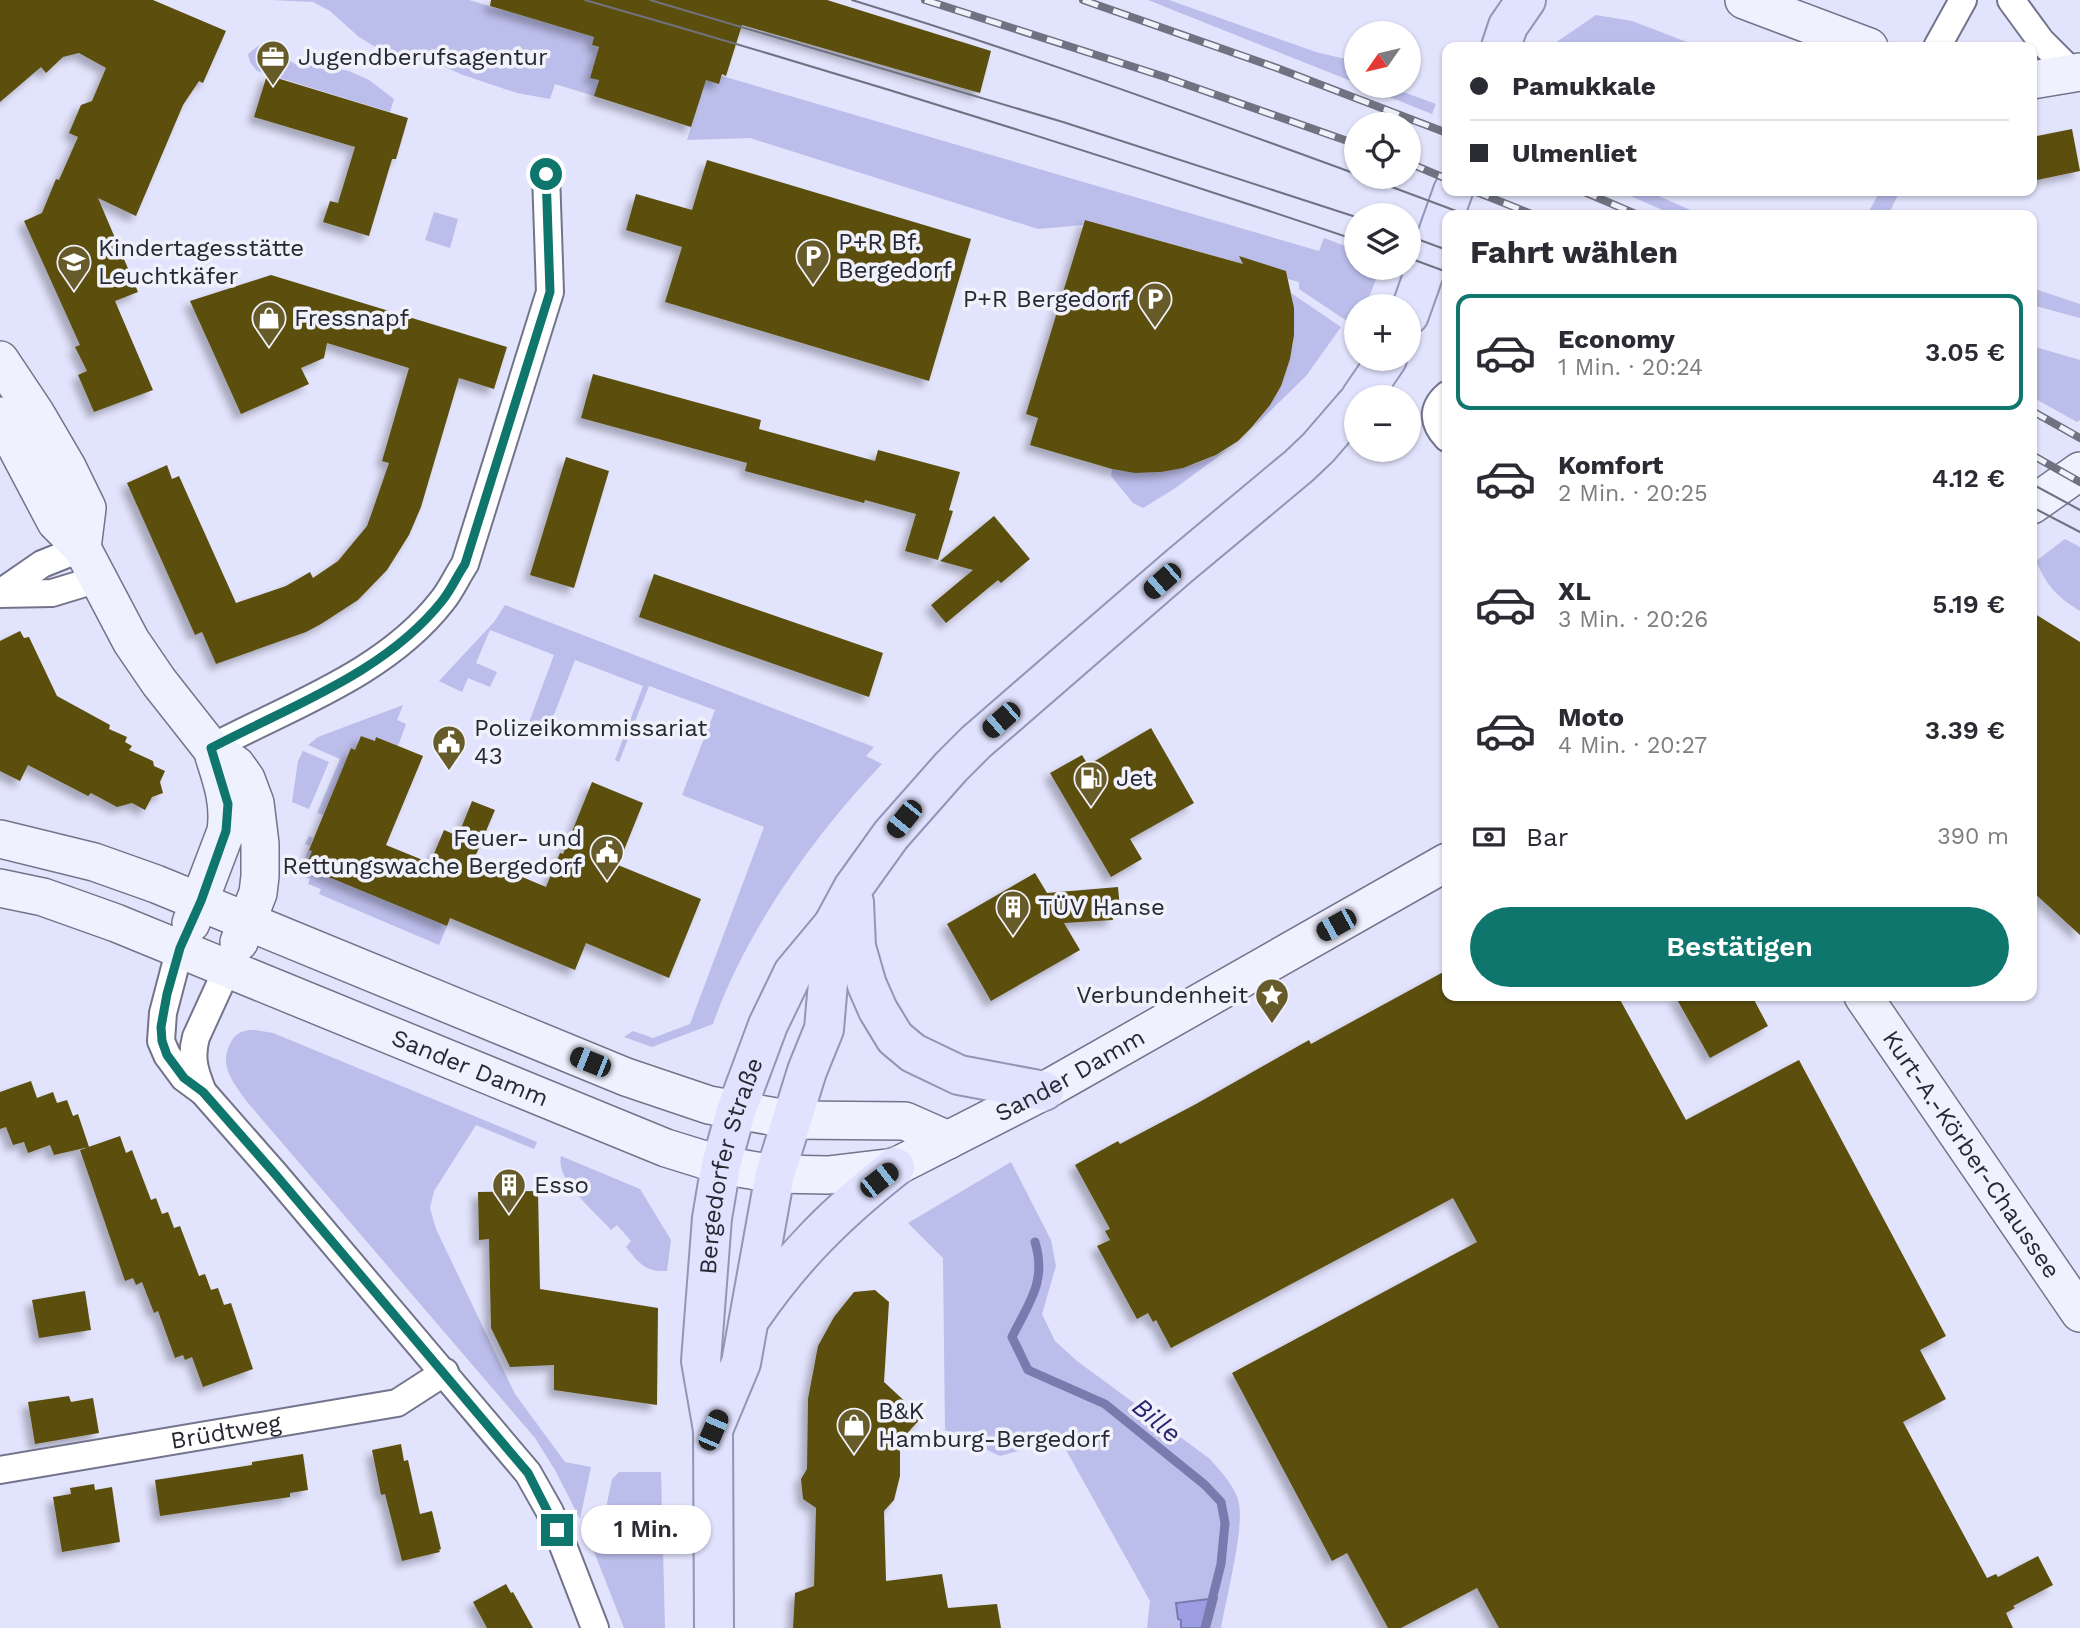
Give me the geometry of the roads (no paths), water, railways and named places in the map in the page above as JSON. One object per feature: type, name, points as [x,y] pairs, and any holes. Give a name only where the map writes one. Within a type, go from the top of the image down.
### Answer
[{"type":"main road","points":[[1744,0],[1856,42]]},
{"type":"main road","points":[[2037,79],[2077,72]]},
{"type":"main road","points":[[1416,294],[1442,222]]},
{"type":"main road","points":[[0,360],[36,414],[87,508],[90,564]]},
{"type":"main road","points":[[0,416],[56,522],[90,564],[131,641],[159,682],[211,748],[236,765],[246,779],[254,803],[260,844],[260,876],[258,893],[228,967]]},
{"type":"main road","name":"Bergedorfer Straße","points":[[714,1628],[713,1430],[701,1361],[712,1218],[721,1165],[736,1111],[768,1025],[793,973],[833,925],[853,888],[904,819],[976,742],[1298,466],[1344,418]]},
{"type":"main road","points":[[2037,501],[2080,471]]},
{"type":"main road","points":[[180,948],[201,901],[226,831],[228,818],[225,790],[211,748]]},
{"type":"main road","name":"Sander Damm","points":[[0,839],[94,862],[201,901],[626,1077],[709,1105],[793,1120],[905,1121],[948,1140]]},
{"type":"main road","name":"Sander Damm","points":[[0,888],[43,897],[116,923],[666,1148],[721,1165],[775,1174],[828,1175],[895,1167],[1044,1091],[1442,865]]},
{"type":"main road","points":[[853,888],[856,947],[878,1010],[895,1038],[913,1053],[959,1075],[1044,1091]]},
{"type":"main road","name":"Bergedorfer Straße","points":[[713,1430],[741,1363],[775,1174],[807,1071],[824,1029],[833,925]]},
{"type":"main road","name":"Kurt-A.-Körber-Chaussee","points":[[1866,1001],[2080,1313]]},
{"type":"main road","points":[[747,1324],[794,1258],[895,1167]]},
{"type":"street","points":[[1940,42],[1963,0]]},
{"type":"street","points":[[2011,0],[2041,41],[2077,72]]},
{"type":"street","points":[[211,748],[346,680],[388,653],[442,601],[465,564],[550,292],[546,174]]},
{"type":"street","points":[[1442,401],[1435,415],[1442,432]]},
{"type":"street","points":[[0,593],[42,564],[90,564]]},
{"type":"street","points":[[180,948],[163,1013],[162,1041],[167,1055],[184,1078],[203,1092],[528,1473],[539,1490],[568,1557],[594,1628]]},
{"type":"street","points":[[203,1092],[192,1060],[192,1050],[228,967]]},
{"type":"street","name":"Brüdtweg","points":[[0,1471],[397,1403],[444,1373]]},
{"type":"waterway","name":"Bille","points":[[1035,1242],[1039,1269],[1037,1280],[1030,1302],[1012,1337],[1028,1370],[1105,1404],[1205,1485],[1221,1502],[1225,1523],[1221,1564],[1205,1628]]},
{"type":"tram line","points":[[585,0],[972,116],[1344,236]]},
{"type":"tram line","points":[[650,0],[1063,122],[1344,213]]},
{"type":"tram line","points":[[852,0],[1042,62],[1344,170]]},
{"type":"tram line","points":[[1397,189],[1454,210]]},
{"type":"tram line","points":[[1421,240],[1442,248]]},
{"type":"tram line","points":[[1421,262],[1442,270]]},
{"type":"tram line","points":[[2037,487],[2080,510]]},
{"type":"tram line","points":[[2037,510],[2080,532]]},
{"type":"railway","points":[[925,0],[1165,77],[1344,140]]},
{"type":"railway","points":[[1083,0],[1277,68],[1442,131]]},
{"type":"railway","points":[[1421,168],[1442,177]]},
{"type":"railway","points":[[1486,196],[1522,210]]},
{"type":"railway","points":[[1594,196],[1626,210]]},
{"type":"railway","points":[[2037,414],[2080,438]]},
{"type":"railway","points":[[2037,458],[2080,482]]},
{"type":"place","name":"Jugendberufsagentur","points":[[273,87]]},
{"type":"place","name":"P+R Bf. Bergedorf","points":[[813,286]]},
{"type":"place","name":"Kindertagesstätte Leuchtkäfer","points":[[74,292]]},
{"type":"place","name":"P+R Bergedorf","points":[[1155,329]]},
{"type":"place","name":"Fressnapf","points":[[269,348]]},
{"type":"place","name":"Polizeikommissariat 43","points":[[449,772]]},
{"type":"place","name":"Jet","points":[[1091,808]]},
{"type":"place","name":"Feuer- und Rettungswache Bergedorf","points":[[607,882]]},
{"type":"place","name":"TÜV Hanse","points":[[1013,937]]},
{"type":"place","name":"Verbundenheit","points":[[1272,1025]]},
{"type":"place","name":"Esso","points":[[509,1215]]},
{"type":"place","name":"B&K Hamburg-Bergedorf","points":[[854,1455]]}]
